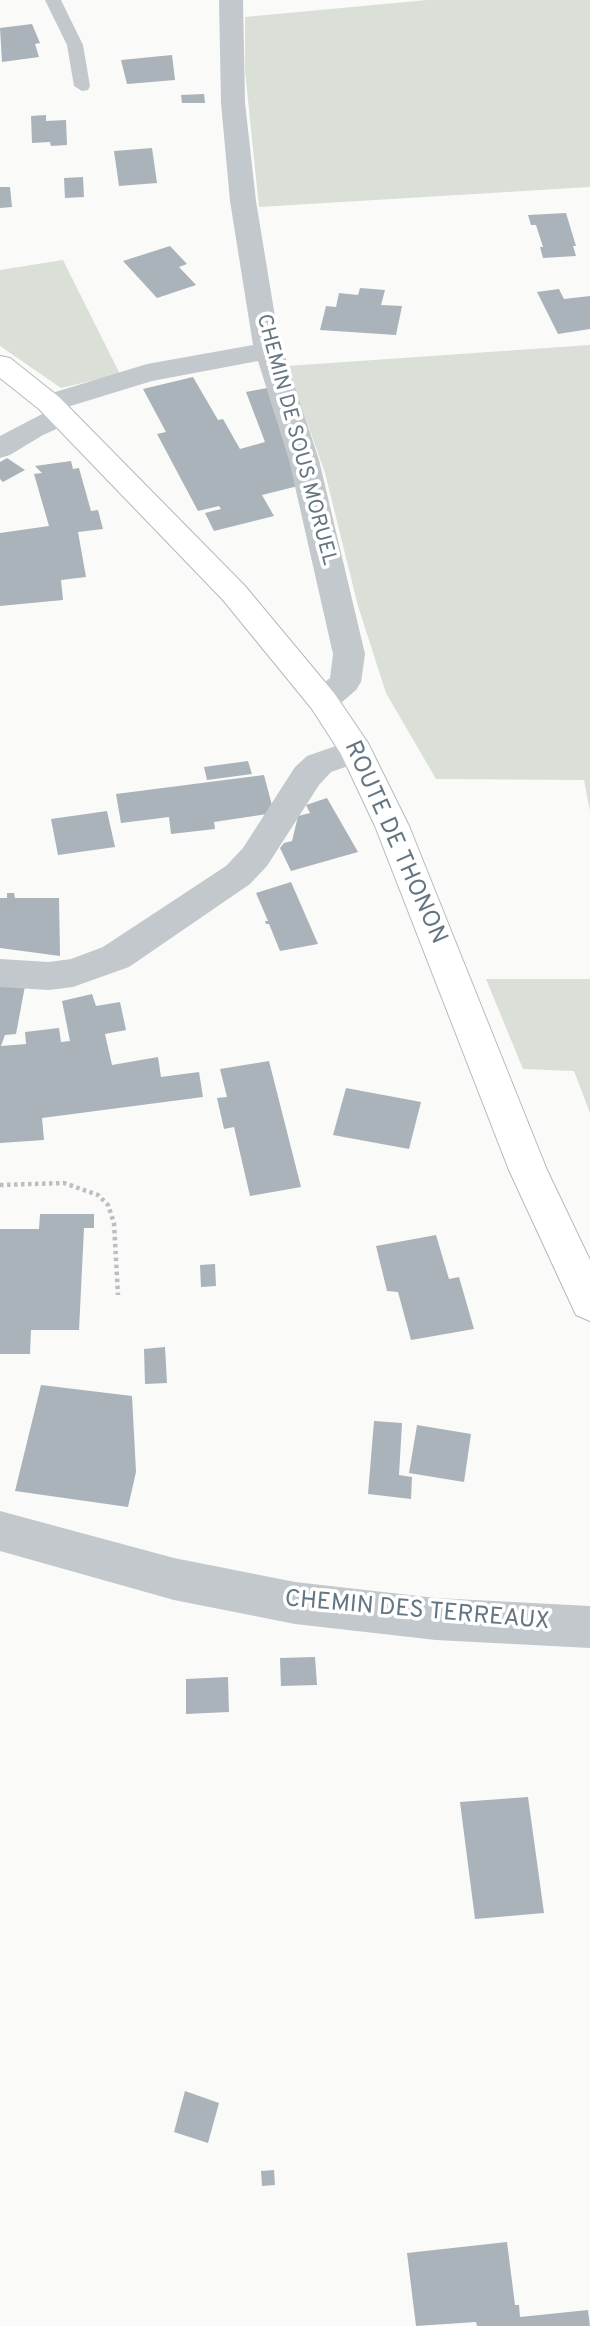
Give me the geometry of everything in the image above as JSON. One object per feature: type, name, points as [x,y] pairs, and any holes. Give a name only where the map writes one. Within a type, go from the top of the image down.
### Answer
[{"type":"street","name":"CHEMIN DE SOUS MORUEL","points":[[231,0],[233,103],[247,231],[268,351],[304,460],[349,654],[345,682],[323,701]]},
{"type":"street","points":[[0,449],[33,429],[55,410],[147,373],[268,351]]},
{"type":"street","name":"ROUTE DE THONON","points":[[0,364],[55,410],[233,593],[323,701],[356,751],[392,826],[528,1170],[590,1303]]},
{"type":"street","points":[[0,973],[30,976],[73,973],[116,957],[238,875],[255,857],[307,776],[319,764],[356,751]]},
{"type":"street","name":"CHEMIN DES TERREAUX","points":[[0,1531],[174,1579],[295,1603],[436,1619],[590,1627]]},
{"type":"lane","points":[[53,0],[75,46],[82,86]]},
{"type":"path","points":[[0,1185],[64,1183],[98,1195],[108,1205],[114,1223],[118,1296]]},
{"type":"shaded area","points":[[427,0],[590,0],[590,187],[259,207],[245,71],[245,17]]},
{"type":"shaded area","points":[[63,260],[120,374],[61,388],[0,346],[0,270]]},
{"type":"shaded area","points":[[590,345],[590,811],[584,780],[436,779],[386,693],[358,606],[325,473],[287,366]]},
{"type":"shaded area","points":[[486,979],[590,979],[590,1113],[574,1071],[523,1069]]},
{"type":"building","points":[[32,24],[40,43],[35,44],[39,57],[2,62],[0,28]]},
{"type":"building","points":[[172,55],[175,80],[127,84],[121,60]]},
{"type":"building","points":[[204,94],[205,103],[182,103],[181,95]]},
{"type":"building","points":[[46,115],[46,121],[66,120],[67,145],[32,143],[31,116]]},
{"type":"building","points":[[152,148],[157,183],[119,186],[114,151]]},
{"type":"building","points":[[83,177],[84,197],[65,198],[64,178]]},
{"type":"building","points":[[0,187],[10,187],[12,207],[0,208]]},
{"type":"building","points":[[566,213],[576,246],[573,246],[576,256],[543,258],[540,247],[543,247],[536,225],[531,225],[528,215]]},
{"type":"building","points":[[170,246],[187,264],[179,267],[196,285],[157,298],[123,261]]},
{"type":"building","points":[[360,288],[385,290],[381,305],[402,306],[396,335],[320,330],[326,306],[336,307],[339,293],[358,295]]},
{"type":"building","points":[[559,289],[564,299],[590,296],[590,329],[558,334],[537,292]]},
{"type":"building","points":[[193,377],[218,420],[223,419],[240,449],[265,442],[246,392],[267,388],[284,432],[298,486],[262,495],[274,516],[214,531],[205,513],[221,509],[219,506],[198,511],[157,434],[166,432],[143,389]]},
{"type":"building","points":[[7,458],[25,470],[3,482],[0,479],[0,462]]},
{"type":"building","points":[[71,461],[73,469],[79,468],[91,511],[98,510],[103,529],[78,532],[86,577],[61,580],[63,600],[0,606],[0,533],[49,526],[34,474],[42,473],[35,466]]},
{"type":"building","points":[[248,761],[252,774],[207,780],[204,767]]},
{"type":"building","points":[[264,775],[274,813],[214,822],[215,829],[171,834],[169,817],[121,823],[116,794]]},
{"type":"building","points":[[327,798],[358,852],[291,871],[280,848],[284,843],[292,841],[298,816],[310,813],[306,805]]},
{"type":"building","points":[[107,811],[115,847],[58,855],[51,819]]},
{"type":"building","points":[[291,882],[318,944],[280,951],[269,924],[266,924],[265,921],[268,921],[256,893]]},
{"type":"building","points":[[7,893],[14,893],[15,898],[59,898],[60,956],[0,948],[0,898],[7,898]]},
{"type":"building","points":[[0,984],[25,986],[16,1034],[5,1035],[1,1046],[26,1044],[25,1032],[59,1028],[61,1042],[70,1041],[62,1001],[92,994],[96,1006],[120,1002],[126,1030],[105,1034],[112,1065],[158,1057],[161,1077],[199,1072],[203,1097],[42,1118],[44,1140],[0,1143]]},
{"type":"building","points":[[269,1061],[301,1187],[250,1196],[234,1127],[224,1129],[217,1098],[227,1097],[220,1069]]},
{"type":"building","points":[[346,1088],[421,1102],[409,1149],[333,1135]]},
{"type":"building","points":[[40,1214],[94,1214],[94,1228],[84,1228],[79,1330],[31,1330],[30,1354],[0,1354],[0,1229],[39,1229]]},
{"type":"building","points":[[436,1235],[449,1279],[459,1277],[474,1329],[411,1340],[398,1292],[387,1291],[376,1246]]},
{"type":"building","points":[[215,1264],[216,1286],[201,1287],[200,1265]]},
{"type":"building","points":[[165,1347],[167,1383],[145,1384],[144,1349]]},
{"type":"building","points":[[41,1385],[132,1396],[136,1472],[128,1507],[15,1491]]},
{"type":"building","points":[[374,1421],[402,1423],[399,1475],[412,1477],[411,1499],[368,1494]]},
{"type":"building","points":[[417,1425],[471,1434],[464,1482],[409,1473]]},
{"type":"building","points":[[315,1657],[317,1685],[281,1686],[280,1658]]},
{"type":"building","points":[[228,1677],[229,1712],[186,1714],[186,1679]]},
{"type":"building","points":[[528,1797],[544,1913],[475,1919],[460,1802]]},
{"type":"building","points":[[185,2091],[219,2103],[208,2143],[174,2132]]},
{"type":"building","points":[[274,2170],[275,2185],[262,2186],[261,2171]]},
{"type":"building","points":[[507,2242],[515,2305],[519,2305],[520,2317],[588,2310],[590,2326],[477,2326],[476,2322],[416,2326],[407,2253]]}]
